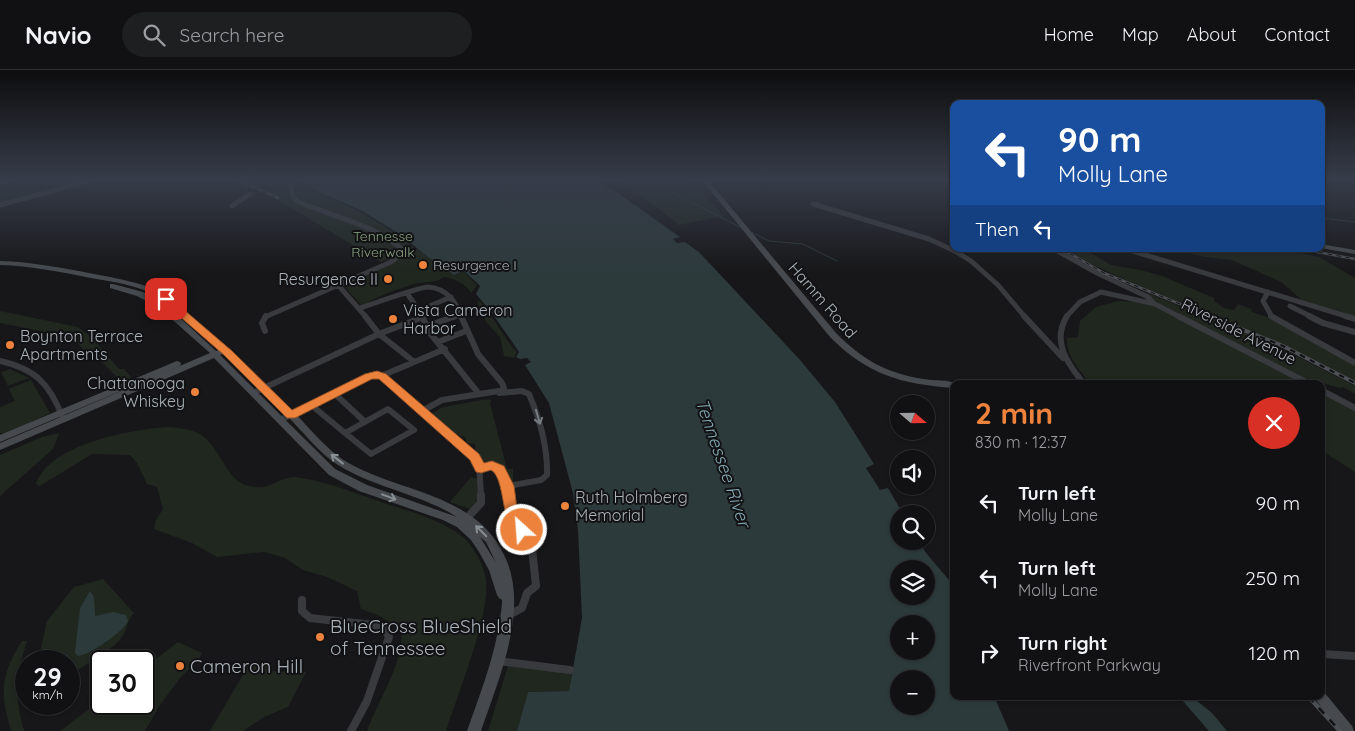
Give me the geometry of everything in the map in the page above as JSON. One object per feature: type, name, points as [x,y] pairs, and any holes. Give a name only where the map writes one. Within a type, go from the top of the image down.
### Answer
[{"type":"main road","name":"Hamm Road","points":[[730,211],[833,335],[854,355],[888,372],[908,379],[933,384],[950,385]]},
{"type":"main road","points":[[1325,247],[1355,252]]},
{"type":"main road","points":[[0,263],[36,265],[142,287],[264,388],[340,462],[358,473],[444,505],[464,521],[494,569],[503,590],[506,620],[496,661],[474,731]]},
{"type":"main road","points":[[0,267],[40,271],[114,286],[157,298]]},
{"type":"main road","points":[[218,351],[253,393],[332,472],[363,488],[464,521]]},
{"type":"main road","points":[[0,447],[62,417],[218,351]]},
{"type":"main road","points":[[0,439],[62,417]]},
{"type":"main road","points":[[1323,700],[1347,731]]},
{"type":"street","points":[[266,331],[262,323],[266,316],[391,262],[404,251],[388,237],[319,211]]},
{"type":"street","points":[[835,211],[929,238],[950,248]]},
{"type":"street","points":[[957,252],[971,261],[998,286],[1081,380]]},
{"type":"street","points":[[1059,252],[1097,273],[1148,297],[1156,304]]},
{"type":"street","points":[[1136,252],[1355,318]]},
{"type":"street","points":[[338,286],[360,308],[379,334],[413,361]]},
{"type":"street","points":[[360,308],[428,287],[451,297],[461,314],[466,331],[484,363],[502,383],[504,388],[502,393]]},
{"type":"street","points":[[1268,292],[1263,301],[1272,316],[1355,363]]},
{"type":"street","points":[[408,293],[438,342],[479,394]]},
{"type":"street","points":[[1065,360],[1060,336],[1067,313],[1094,293],[1112,293],[1156,304]]},
{"type":"street","points":[[420,310],[451,297]]},
{"type":"street","name":"Riverside Avenue","points":[[1156,304],[1302,380]]},
{"type":"street","points":[[1290,306],[1322,323],[1355,332],[1353,336],[1355,338]]},
{"type":"street","points":[[427,326],[461,314]]},
{"type":"street","points":[[253,393],[379,334],[423,317]]},
{"type":"street","points":[[438,342],[466,331]]},
{"type":"street","points":[[280,420],[369,376],[381,376],[444,349]]},
{"type":"street","points":[[0,361],[19,366],[40,377],[62,417]]},
{"type":"street","points":[[381,376],[475,457],[481,468],[481,503],[464,521]]},
{"type":"street","points":[[424,412],[442,400],[479,394],[522,391],[528,394],[537,412],[546,448],[548,472],[546,477],[541,480],[508,486]]},
{"type":"street","points":[[1325,392],[1355,408]]},
{"type":"street","points":[[424,412],[446,404],[502,393]]},
{"type":"street","points":[[334,394],[365,422]]},
{"type":"street","points":[[316,408],[344,433],[371,454],[414,430],[388,409],[344,433]]},
{"type":"street","points":[[481,468],[491,465],[497,467],[508,486],[512,517],[532,548],[536,586],[527,593],[522,608],[506,620]]},
{"type":"street","points":[[302,600],[301,608],[306,616],[316,619],[373,623],[383,626],[389,637],[367,701],[351,731]]},
{"type":"street","points":[[1325,654],[1355,656]]},
{"type":"street","points":[[496,661],[570,670]]},
{"type":"green space","name":"Tennesse Riverwalk","points":[[296,211],[357,211],[399,235],[415,249],[413,251],[418,249],[454,275],[464,272],[477,285],[471,293],[459,282],[444,277],[436,281],[414,284],[394,291],[362,306],[343,285],[387,266],[403,254],[381,262]]},
{"type":"green space","points":[[661,211],[719,211],[724,216],[679,225]]},
{"type":"green space","points":[[1070,252],[1089,252],[1111,265],[1162,276],[1214,298],[1214,301],[1224,308],[1234,310],[1238,304],[1251,309],[1252,312],[1270,318],[1355,366],[1355,381],[1287,346],[1127,281]]},
{"type":"green space","points":[[1184,252],[1296,252],[1319,257],[1355,278],[1355,316],[1303,301],[1281,282],[1232,260]]},
{"type":"green space","points":[[1115,280],[1271,343],[1355,386],[1355,394],[1343,387],[1340,388],[1325,384],[1325,380],[1305,378],[1160,304],[1151,297]]},
{"type":"green space","points":[[480,301],[517,352],[514,358],[504,356],[500,337],[486,322],[477,302]]},
{"type":"green space","points":[[1118,301],[1156,306],[1298,380],[1088,380],[1071,357],[1067,338],[1078,337],[1080,321],[1096,307]]},
{"type":"green space","points":[[0,311],[78,327],[92,338],[119,369],[124,369],[132,378],[124,381],[120,380],[97,357],[82,348],[77,342],[50,333],[0,323]]},
{"type":"green space","points":[[10,369],[29,378],[8,386],[1,372]]},
{"type":"green space","points":[[31,380],[50,413],[6,434],[0,433],[0,407],[15,401],[9,389]]},
{"type":"green space","points":[[1325,394],[1355,410],[1355,472],[1325,453]]},
{"type":"green space","points":[[491,400],[490,403],[507,469],[513,469],[513,483],[499,465],[486,463],[476,453],[475,444],[467,443],[465,437],[458,435],[434,416],[434,412],[443,407]]},
{"type":"green space","points":[[167,427],[191,430],[203,436],[213,447],[233,477],[244,484],[265,487],[290,477],[320,482],[427,517],[451,529],[468,542],[479,558],[484,570],[486,589],[484,608],[473,652],[446,731],[367,731],[394,670],[401,644],[402,631],[380,616],[361,609],[357,591],[327,577],[303,570],[285,558],[264,552],[217,557],[192,543],[154,529],[156,520],[163,509],[157,487],[147,484],[137,463],[130,455],[92,454],[40,486],[36,484],[44,470],[57,459],[74,449],[113,436]]},
{"type":"green space","points":[[59,433],[53,449],[0,496],[0,455],[42,437]]},
{"type":"green space","points":[[471,477],[479,479],[478,501],[472,510],[450,502]]},
{"type":"green space","points":[[103,579],[134,613],[120,640],[108,650],[90,650],[90,662],[80,669],[80,650],[40,650],[47,621],[74,587]]},
{"type":"green space","points":[[22,641],[27,641],[24,650],[17,650]]},
{"type":"green space","points":[[178,642],[202,653],[198,660],[180,678],[155,714],[155,660]]},
{"type":"green space","points":[[15,653],[15,715],[21,715],[24,731],[11,731],[7,718],[4,684],[9,664]]},
{"type":"green space","points":[[270,665],[268,671],[306,672],[288,707],[264,717],[243,731],[210,731],[248,666]]},
{"type":"green space","points":[[508,666],[572,673],[569,691],[528,692],[517,731],[488,731]]},
{"type":"green space","points":[[90,708],[90,715],[154,715],[145,731],[60,731]]},
{"type":"water","name":"Tennessee River","points":[[362,211],[643,211],[680,237],[673,239],[677,243],[685,242],[699,252],[800,360],[835,402],[874,464],[866,468],[880,490],[888,488],[890,495],[892,495],[898,505],[890,505],[890,550],[924,550],[932,560],[890,560],[890,605],[935,605],[935,564],[950,581],[950,700],[996,700],[1009,731],[517,731],[528,692],[569,691],[582,618],[578,530],[573,493],[549,403],[525,365],[531,362],[527,358],[520,359],[516,357],[519,352],[492,313],[476,294],[480,286],[464,271],[454,275],[401,235]]},
{"type":"water","points":[[90,591],[94,597],[95,616],[113,612],[126,615],[128,621],[121,630],[106,642],[80,656],[80,650],[75,650],[80,608]]},
{"type":"water","points":[[1182,700],[1196,700],[1212,713],[1227,731],[1209,731]]},
{"type":"waterway","points":[[708,211],[742,228]]},
{"type":"waterway","points":[[1325,218],[1355,222]]},
{"type":"waterway","points":[[751,232],[769,241],[803,244],[837,261]]},
{"type":"railway","points":[[1067,252],[1104,273],[1212,317]]},
{"type":"railway","points":[[1317,252],[1355,259]]},
{"type":"railway","points":[[1209,316],[1283,346],[1355,383]]},
{"type":"railway","points":[[1312,700],[1340,731]]},
{"type":"place","name":"Resurgence I","points":[[423,265]]},
{"type":"place","name":"Resurgence II","points":[[388,279]]},
{"type":"place","name":"Vista Cameron Harbor","points":[[393,319]]},
{"type":"place","name":"Boynton Terrace Apartments","points":[[10,345]]},
{"type":"place","name":"Chattanooga Whiskey","points":[[195,392]]},
{"type":"place","name":"Ruth Holmberg Memorial","points":[[565,506]]},
{"type":"place","name":"BlueCross BlueShield of Tennessee","points":[[320,637]]},
{"type":"place","name":"Cameron Hill","points":[[180,666]]},
{"type":"route","points":[[166,299],[228,353],[291,415],[369,376],[377,374],[382,376],[475,457],[481,468],[492,465],[500,469],[508,486],[512,517],[522,530]]}]
